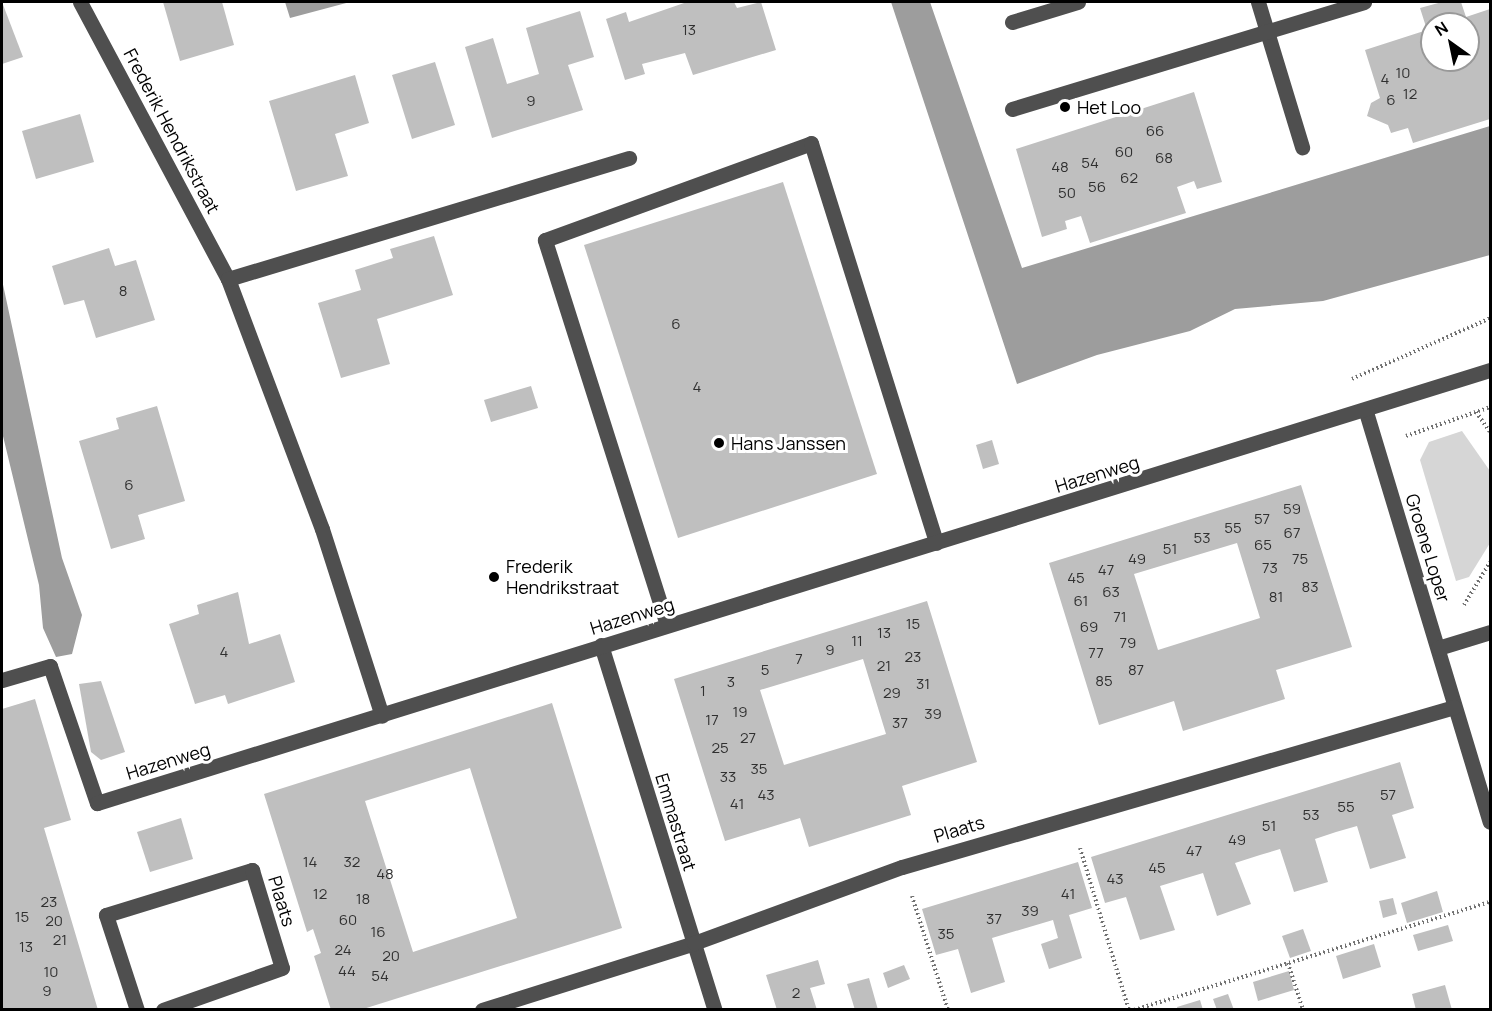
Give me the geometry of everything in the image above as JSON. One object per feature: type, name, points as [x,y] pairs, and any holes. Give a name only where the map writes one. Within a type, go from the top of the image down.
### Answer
[{"type":"street","name":"Frederik Hendrikstraat","points":[[80,2],[228,279],[322,529],[382,716]]},
{"type":"street","points":[[1012,22],[1078,2]]},
{"type":"street","points":[[1258,2],[1302,147]]},
{"type":"street","points":[[1012,109],[1364,2]]},
{"type":"street","points":[[667,625],[545,240],[811,143],[936,543]]},
{"type":"street","points":[[228,279],[629,158]]},
{"type":"street","points":[[1366,412],[1491,370]]},
{"type":"street","name":"Hazenweg","points":[[2,680],[50,666],[97,803],[382,716],[601,645],[1366,412]]},
{"type":"street","name":"Groene Loper","points":[[1366,412],[1491,822]]},
{"type":"street","points":[[1438,648],[1491,632]]},
{"type":"street","name":"Emmastraat","points":[[601,645],[715,1010]]},
{"type":"street","name":"Plaats","points":[[482,1010],[694,944],[902,867],[1070,816],[1455,707]]},
{"type":"street","name":"Plaats","points":[[137,1010],[106,915],[252,870],[282,968],[163,1010]]},
{"type":"path","points":[[1366,412],[1351,375],[1491,318]]},
{"type":"path","points":[[1377,447],[1491,407]]},
{"type":"path","points":[[1476,412],[1491,432]]},
{"type":"path","points":[[1070,816],[1128,1010]]},
{"type":"path","points":[[902,867],[948,1010]]},
{"type":"path","points":[[1134,1010],[1491,902]]},
{"type":"path","points":[[1288,963],[1303,1010]]},
{"type":"shaded area","points":[[285,2],[350,2],[290,18]]},
{"type":"shaded area","points":[[891,2],[930,2],[1022,268],[1490,126],[1490,255],[1323,301],[1235,309],[1190,331],[1097,355],[1017,384]]},
{"type":"shaded area","points":[[2,280],[62,558],[82,615],[72,654],[56,657],[43,628],[39,585],[2,432]]},
{"type":"shaded area","points":[[1462,431],[1490,471],[1490,543],[1469,577],[1456,581],[1420,460],[1429,442]]},
{"type":"building","points":[[2,2],[23,57],[2,64]]},
{"type":"building","points":[[163,2],[222,2],[234,45],[180,61]]},
{"type":"building","points":[[687,2],[734,2],[737,8],[761,2],[776,50],[693,75],[685,53],[642,64],[645,74],[625,80],[606,19],[626,12],[629,22]]},
{"type":"building","points":[[1442,2],[1461,2],[1464,12],[1421,12],[1420,8]]},
{"type":"building","points":[[1490,9],[1490,119],[1413,143],[1408,128],[1391,133],[1388,125],[1367,116],[1371,103],[1380,98],[1365,50],[1420,32],[1420,72],[1480,72],[1480,12]]},
{"type":"building","points":[[580,11],[594,57],[568,65],[583,110],[492,138],[465,47],[493,38],[507,84],[539,74],[526,28]]},
{"type":"building","points":[[435,62],[455,125],[412,139],[392,75]]},
{"type":"building","points":[[355,75],[369,123],[335,134],[348,176],[296,191],[269,101]]},
{"type":"building","points":[[1194,92],[1222,182],[1197,189],[1194,181],[1177,187],[1186,213],[1090,243],[1081,216],[1065,221],[1067,229],[1042,237],[1016,149]]},
{"type":"building","points":[[80,114],[94,162],[36,179],[22,131]]},
{"type":"building","points":[[783,182],[877,474],[678,538],[584,245]]},
{"type":"building","points":[[434,236],[453,295],[377,319],[390,364],[341,378],[318,303],[361,290],[355,270],[393,258],[390,249]]},
{"type":"building","points":[[109,248],[115,266],[136,260],[155,320],[96,338],[84,300],[64,305],[52,266]]},
{"type":"building","points":[[531,386],[538,408],[491,422],[484,400]]},
{"type":"building","points":[[157,406],[185,501],[138,515],[145,539],[111,549],[79,441],[119,429],[116,418]]},
{"type":"building","points":[[992,440],[999,464],[983,469],[976,445]]},
{"type":"building","points":[[1301,485],[1352,647],[1276,670],[1285,699],[1183,731],[1174,701],[1099,725],[1049,563]],"holes":[[[1237,543],[1260,618],[1158,650],[1134,574]]]},
{"type":"building","points":[[238,592],[249,644],[280,634],[295,682],[228,704],[225,695],[195,704],[169,624],[199,614],[197,605]]},
{"type":"building","points":[[927,601],[977,762],[902,786],[911,815],[809,847],[800,818],[725,841],[674,679]],"holes":[[[863,659],[886,734],[784,765],[760,690]]]},
{"type":"building","points":[[101,681],[125,752],[101,760],[91,752],[79,684]]},
{"type":"building","points":[[35,699],[71,820],[44,828],[98,1010],[2,1010],[2,709]]},
{"type":"building","points":[[552,703],[622,928],[360,1010],[331,1010],[314,956],[321,953],[313,929],[307,932],[264,794]],"holes":[[[470,768],[517,918],[413,952],[365,801]]]},
{"type":"building","points":[[1400,762],[1414,808],[1392,815],[1406,858],[1370,869],[1357,826],[1336,832],[1315,839],[1328,882],[1294,892],[1280,849],[1260,855],[1235,863],[1251,904],[1217,916],[1203,873],[1160,886],[1175,930],[1140,940],[1126,897],[1105,903],[1091,857]]},
{"type":"building","points":[[181,818],[193,859],[150,872],[137,832]]},
{"type":"building","points":[[1078,862],[1092,908],[1069,915],[1082,958],[1049,969],[1041,944],[1058,938],[1053,920],[992,938],[1005,982],[971,993],[958,949],[936,955],[922,909]]},
{"type":"building","points":[[1437,891],[1443,912],[1407,923],[1401,903]]},
{"type":"building","points":[[1393,898],[1397,914],[1383,918],[1379,901]]},
{"type":"building","points":[[1448,925],[1453,941],[1418,951],[1413,935]]},
{"type":"building","points":[[1303,929],[1311,951],[1290,958],[1282,936]]},
{"type":"building","points":[[1374,944],[1381,967],[1343,979],[1336,956]]},
{"type":"building","points":[[818,960],[825,984],[810,988],[817,1010],[777,1010],[766,975]]},
{"type":"building","points":[[904,965],[910,979],[888,988],[883,973]]},
{"type":"building","points":[[1289,971],[1294,990],[1258,1001],[1253,982]]},
{"type":"building","points":[[869,978],[878,1010],[855,1010],[847,984]]},
{"type":"building","points":[[1445,985],[1452,1010],[1416,1010],[1412,994]]},
{"type":"building","points":[[1228,994],[1234,1010],[1217,1010],[1213,999]]},
{"type":"building","points":[[1200,1000],[1203,1010],[1178,1010],[1177,1007]]},
{"type":"place","name":"Het Loo","points":[[1065,107]]},
{"type":"place","name":"Hans Janssen","points":[[719,443]]},
{"type":"place","name":"Frederik Hendrikstraat","points":[[494,577]]}]
